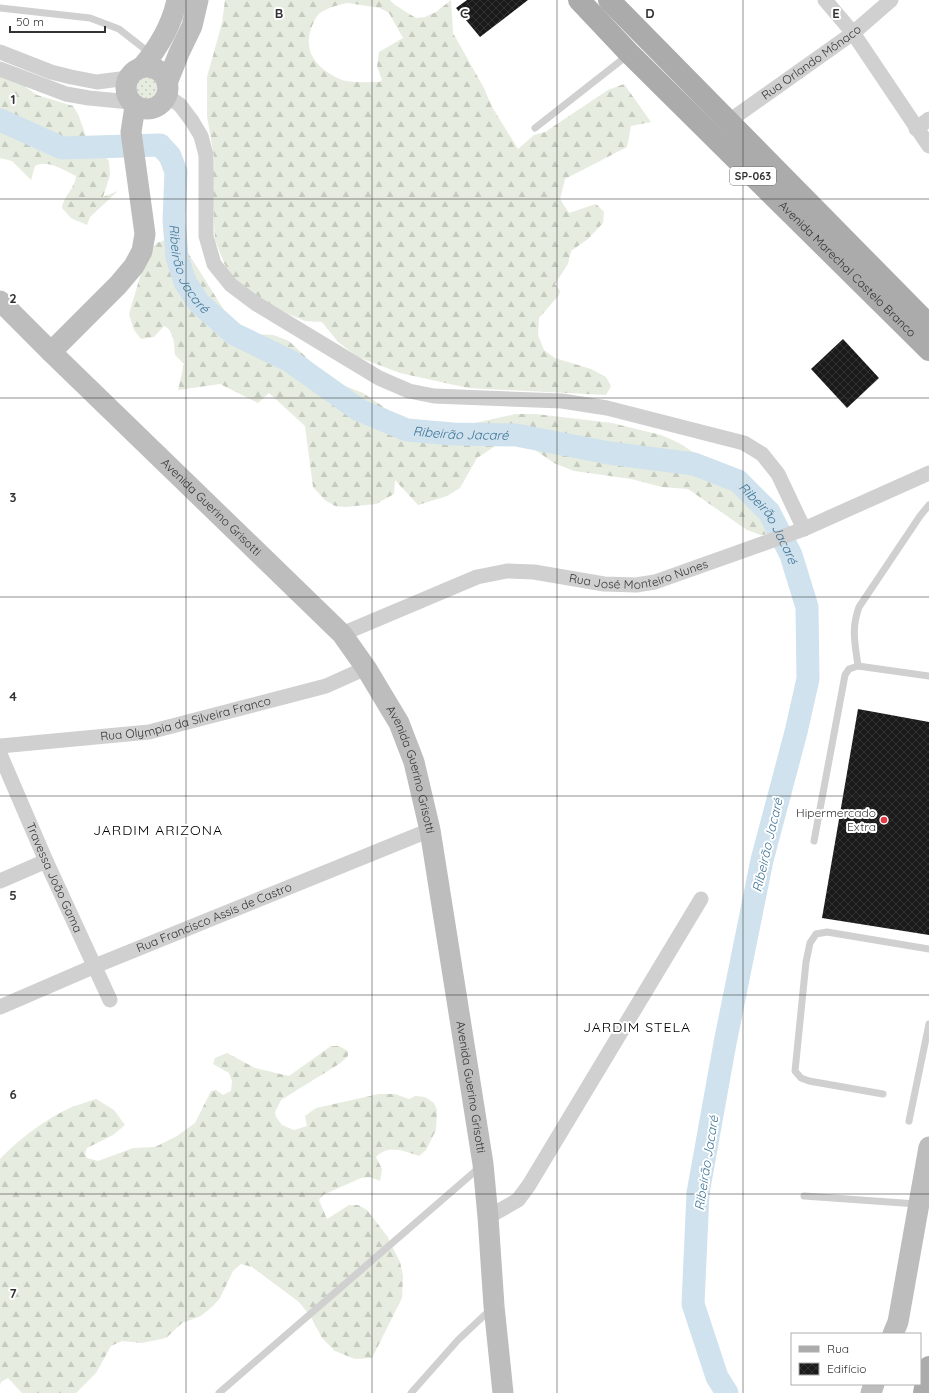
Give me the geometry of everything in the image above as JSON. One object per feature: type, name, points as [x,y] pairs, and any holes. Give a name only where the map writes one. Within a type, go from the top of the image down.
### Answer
[{"type":"main road","points":[[177,0],[174,14],[141,67],[125,84],[125,91],[133,104],[147,110],[159,106],[167,90],[179,53],[192,26],[198,0]]},
{"type":"main road","name":"Avenida Marechal Castelo Branco","points":[[580,0],[629,53],[929,350]]},
{"type":"main road","name":"Avenida Marechal Castelo Branco","points":[[609,0],[929,325]]},
{"type":"main road","points":[[141,67],[155,69],[161,72],[165,77],[167,90]]},
{"type":"main road","points":[[51,352],[118,285],[134,266],[142,252],[145,234],[131,132],[133,104]]},
{"type":"main road","name":"Avenida Guerino Grisotti","points":[[0,301],[342,634],[366,668],[399,723],[414,762],[430,830],[483,1164],[494,1306],[503,1393]]},
{"type":"main road","points":[[893,1333],[898,1322],[929,1146]]},
{"type":"main road","points":[[924,1393],[929,1367]]},
{"type":"street","points":[[825,0],[852,33],[929,146]]},
{"type":"street","name":"Rua Orlando Mônaco","points":[[728,121],[852,33],[891,0]]},
{"type":"street","points":[[0,52],[51,72],[97,82],[141,67]]},
{"type":"street","points":[[0,69],[66,94],[133,104]]},
{"type":"street","points":[[167,90],[192,121],[201,136],[206,156],[206,236],[214,264],[231,285],[255,303],[379,378],[409,391],[434,396],[570,402],[607,408],[744,443],[762,454],[778,474],[804,529]]},
{"type":"street","points":[[916,129],[929,119]]},
{"type":"street","name":"Rua José Monteiro Nunes","points":[[342,634],[477,576],[507,571],[534,572],[604,584],[636,585],[655,582],[804,529],[929,474]]},
{"type":"street","name":"Rua Olympia da Silveira Franco","points":[[0,746],[149,732],[326,686],[366,668]]},
{"type":"street","name":"Travessa João Gama","points":[[0,754],[46,861],[110,1000]]},
{"type":"street","name":"Rua Francisco Assis de Castro","points":[[0,1007],[95,966],[430,830]]},
{"type":"street","points":[[0,880],[46,861]]},
{"type":"street","points":[[488,1217],[518,1200],[530,1185],[701,899]]},
{"type":"lane","points":[[0,8],[90,18],[119,29],[141,67]]},
{"type":"lane","points":[[535,128],[629,53]]},
{"type":"lane","points":[[858,666],[854,633],[855,619],[859,607],[929,505]]},
{"type":"lane","points":[[814,841],[845,675],[849,669],[858,666],[929,675]]},
{"type":"lane","points":[[883,1094],[809,1081],[801,1078],[795,1071],[806,962],[810,942],[816,934],[827,932],[929,949]]},
{"type":"lane","points":[[909,1121],[929,1024]]},
{"type":"lane","points":[[219,1393],[483,1164]]},
{"type":"lane","points":[[804,1196],[918,1204]]},
{"type":"lane","points":[[411,1393],[458,1340],[494,1306]]},
{"type":"green space","points":[[225,0],[390,0],[395,5],[416,18],[425,17],[436,12],[451,0],[453,33],[484,88],[492,107],[518,149],[534,135],[545,132],[608,90],[624,84],[651,122],[631,126],[627,147],[565,179],[560,199],[569,213],[596,204],[604,212],[603,223],[588,239],[571,251],[568,264],[555,284],[560,291],[559,295],[539,318],[538,335],[544,350],[555,358],[591,369],[606,377],[611,386],[606,395],[468,388],[400,373],[358,357],[338,342],[322,322],[305,321],[274,308],[235,280],[225,265],[215,240],[212,188],[214,157],[207,116],[207,77],[222,23]],"holes":[[[348,3],[380,8],[389,13],[403,38],[379,52],[377,66],[382,80],[379,82],[350,82],[342,80],[327,72],[316,62],[312,55],[309,41],[313,24],[320,13],[337,5]]]},
{"type":"green space","points":[[0,74],[17,81],[37,95],[73,106],[78,114],[86,136],[109,161],[110,175],[103,197],[118,191],[90,217],[87,225],[71,218],[62,208],[64,200],[74,185],[76,176],[56,166],[40,164],[35,166],[31,180],[12,161],[0,158]]},
{"type":"green space","points":[[146,75],[155,79],[159,88],[155,97],[146,101],[137,97],[133,88],[137,79]]},
{"type":"green space","points":[[170,238],[178,241],[185,248],[224,310],[241,326],[256,334],[273,335],[289,341],[323,373],[340,384],[363,393],[397,416],[428,424],[446,426],[470,424],[516,414],[536,414],[612,423],[661,435],[679,443],[745,486],[766,514],[770,527],[769,534],[761,535],[747,530],[688,489],[662,487],[631,479],[574,471],[554,463],[531,447],[514,443],[497,445],[477,458],[460,488],[447,496],[418,505],[395,480],[394,494],[376,504],[346,507],[335,506],[325,500],[313,487],[305,426],[269,393],[258,403],[220,384],[178,390],[184,364],[175,355],[172,335],[168,328],[164,326],[154,337],[141,339],[134,330],[129,314],[147,253],[157,243]]},
{"type":"green space","points":[[331,1046],[339,1046],[348,1051],[348,1056],[339,1064],[281,1100],[275,1112],[276,1117],[282,1125],[294,1130],[307,1126],[305,1116],[316,1108],[379,1094],[395,1094],[409,1099],[416,1096],[425,1097],[434,1103],[437,1110],[436,1130],[426,1150],[419,1156],[396,1150],[381,1153],[376,1157],[382,1169],[380,1181],[370,1177],[361,1178],[323,1195],[319,1200],[327,1219],[349,1205],[358,1205],[367,1210],[387,1236],[400,1262],[403,1276],[402,1298],[372,1358],[355,1359],[335,1351],[322,1338],[311,1317],[299,1302],[252,1267],[241,1264],[233,1271],[220,1298],[201,1316],[182,1323],[166,1338],[142,1343],[122,1341],[111,1346],[96,1373],[76,1393],[22,1393],[8,1378],[1,1382],[0,1386],[0,1159],[16,1144],[43,1123],[72,1107],[96,1099],[114,1110],[125,1125],[113,1135],[87,1148],[85,1153],[87,1158],[98,1161],[133,1148],[155,1147],[177,1136],[195,1123],[211,1091],[216,1090],[223,1095],[231,1091],[232,1081],[229,1073],[213,1064],[215,1058],[227,1053],[255,1068],[289,1076]]},
{"type":"building","points":[[467,0],[528,0],[480,37],[456,8]]},
{"type":"building","points":[[843,339],[879,378],[847,408],[811,369]]},
{"type":"building","name":"Hipermercado Extra","points":[[858,709],[929,722],[929,935],[822,918]]},
{"type":"waterway","name":"Ribeirão Jacaré","points":[[0,120],[62,148],[160,145],[170,156],[176,172],[174,220],[177,257],[185,282],[199,303],[234,334],[290,361],[359,410],[407,430],[453,434],[516,435],[609,453],[694,464],[738,481],[769,512],[791,555],[807,607],[808,679],[796,732],[762,860],[725,1043],[698,1193],[693,1304],[717,1377],[727,1393]]},
{"type":"place","name":"Hipermercado Extra","points":[[884,820]]},
{"type":"district","name":"JARDIM ARIZONA","points":[[158,830]]},
{"type":"district","name":"JARDIM STELA","points":[[637,1027]]}]
